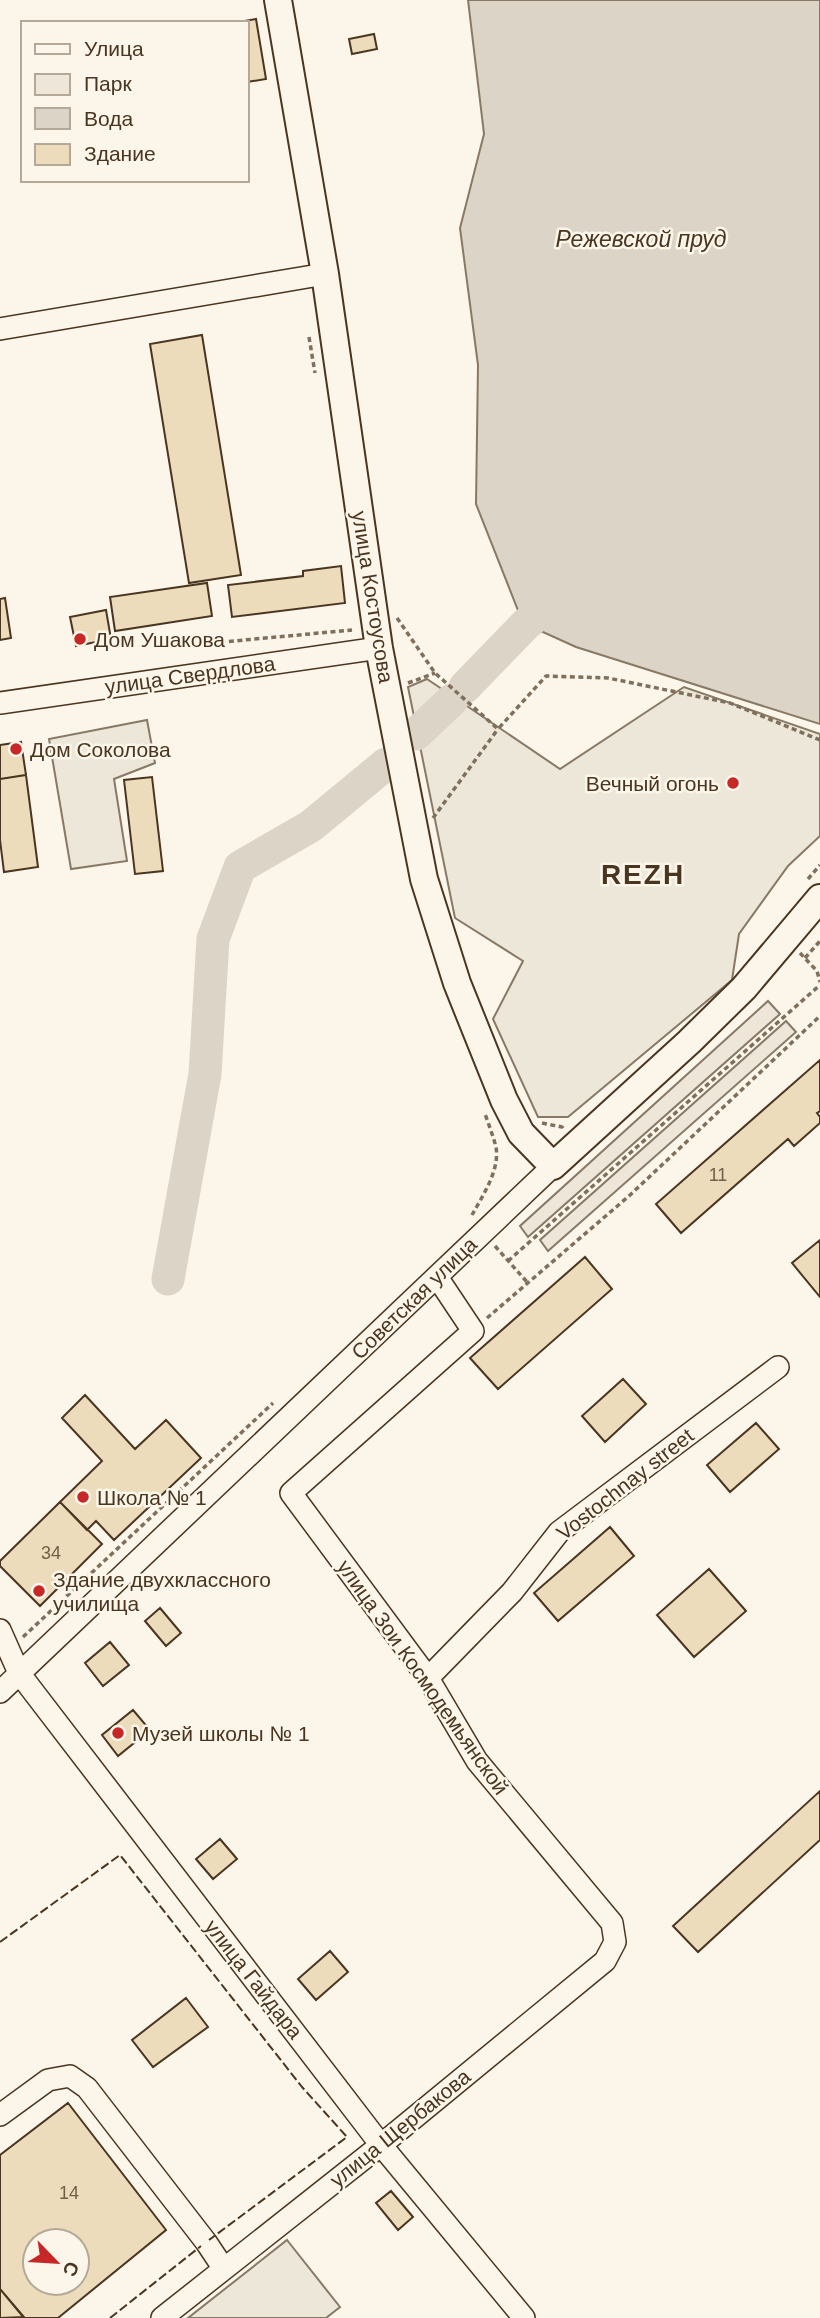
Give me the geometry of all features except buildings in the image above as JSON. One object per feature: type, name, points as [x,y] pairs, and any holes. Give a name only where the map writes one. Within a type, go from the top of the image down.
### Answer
[{"type":"main road","name":"улица Костоусова","points":[[278,0],[326,274],[379,648],[424,879],[457,982],[503,1100],[522,1133],[553,1166]]},
{"type":"main road","name":"Советская улица","points":[[553,1166],[690,1042],[744,988],[812,891]]},
{"type":"street","points":[[0,329],[326,274]]},
{"type":"street","name":"улица Свердлова","points":[[0,703],[379,648]]},
{"type":"street","name":"Советская улица","points":[[0,1692],[553,1166]]},
{"type":"street","points":[[436,1277],[473,1331]]},
{"type":"street","name":"улица Зои Космодемьянской","points":[[473,1331],[291,1493],[428,1678],[477,1761],[612,1923]]},
{"type":"street","name":"Vostochnay street","points":[[428,1678],[512,1592],[559,1532],[778,1367]]},
{"type":"street","name":"улица Гайдара","points":[[0,1630],[19,1673],[382,2145],[524,2318]]},
{"type":"street","name":"улица Щербакова","points":[[162,2318],[382,2145],[605,1961],[615,1942],[612,1923]]},
{"type":"street","points":[[0,2115],[48,2080],[70,2076],[87,2088],[224,2269]]},
{"type":"path","points":[[309,337],[316,377]]},
{"type":"path","points":[[394,613],[435,673],[498,729]]},
{"type":"path","points":[[212,643],[356,630]]},
{"type":"path","points":[[433,817],[498,729],[546,676],[608,678],[730,703],[820,740]]},
{"type":"path","points":[[812,891],[820,864]]},
{"type":"path","points":[[508,1261],[820,984],[817,971],[805,958],[820,941]]},
{"type":"path","points":[[473,1331],[629,1196],[820,1016]]},
{"type":"path","points":[[483,1108],[496,1149],[495,1167],[470,1219],[528,1283]]},
{"type":"path","points":[[562,1127],[572,1118]]},
{"type":"path","points":[[8,1651],[279,1397]]},
{"type":"green space","points":[[768,1001],[780,1014],[528,1237],[520,1226]]},
{"type":"green space","points":[[786,1021],[796,1032],[548,1251],[540,1240]]},
{"type":"shaded area","points":[[427,679],[560,769],[684,687],[820,734],[820,836],[788,866],[739,934],[732,980],[568,1117],[538,1117],[493,1019],[523,961],[455,918],[408,687]]},
{"type":"shaded area","points":[[147,720],[155,763],[114,779],[127,861],[71,869],[49,739]]},
{"type":"shaded area","points":[[287,2240],[340,2307],[326,2318],[188,2318]]},
{"type":"water","name":"Режевской пруд","points":[[468,0],[820,0],[820,724],[576,647],[523,623],[476,504],[478,365],[460,228],[484,134]]},
{"type":"waterway","points":[[465,687],[526,624],[559,597]]},
{"type":"waterway","points":[[416,734],[452,700]]},
{"type":"waterway","points":[[168,1279],[205,1074],[213,939],[240,867],[311,826],[386,764]]},
{"type":"fence","points":[[0,1942],[120,1855],[302,2087],[347,2137],[209,2240]]},
{"type":"fence","points":[[110,2318],[201,2246]]},
{"type":"place","name":"Дом Ушакова","points":[[80,639]]},
{"type":"place","name":"Дом Соколова","points":[[16,749]]},
{"type":"place","name":"Вечный огонь","points":[[733,783]]},
{"type":"place","name":"Школа № 1","points":[[83,1497]]},
{"type":"place","name":"Здание двухклассного училища","points":[[39,1591]]},
{"type":"place","name":"Музей школы № 1","points":[[118,1733]]},
{"type":"district","name":"REZH","points":[[643,874]]}]
